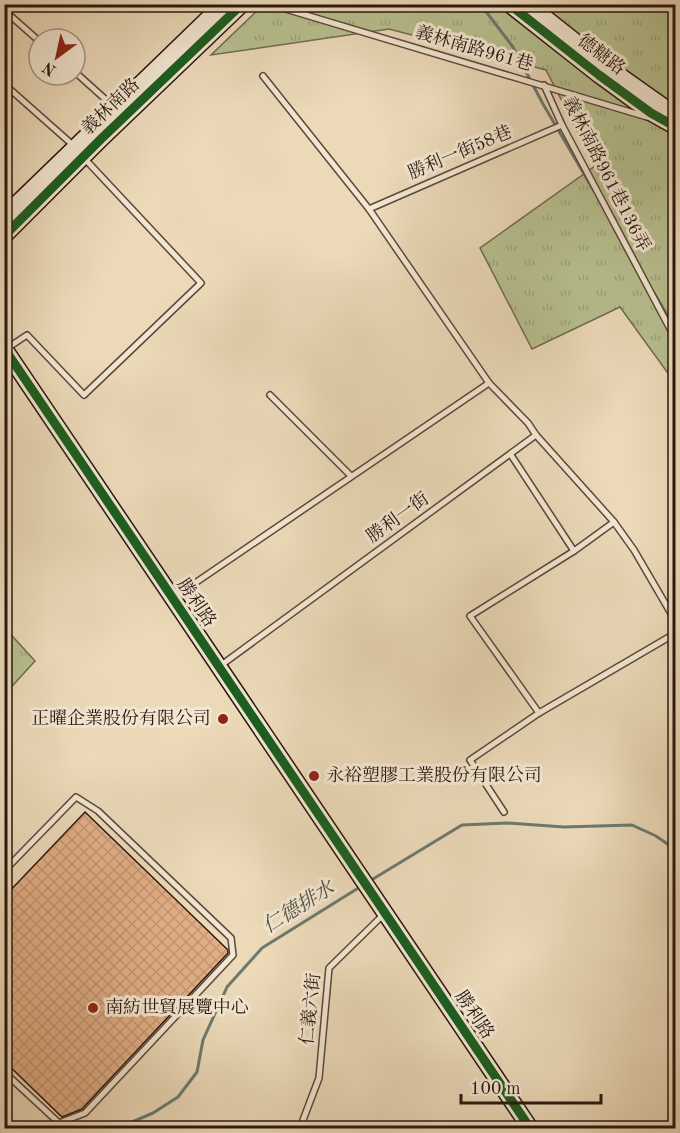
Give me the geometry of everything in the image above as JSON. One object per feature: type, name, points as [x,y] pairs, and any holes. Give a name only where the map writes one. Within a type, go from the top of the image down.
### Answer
[{"type":"street","name":"義林南路","points":[[4,236],[116,109],[223,4]]},
{"type":"street","name":"義林南路","points":[[4,216],[79,152],[242,4]]},
{"type":"street","name":"德糖路","points":[[509,4],[599,75],[674,122]]},
{"type":"street","name":"德糖路","points":[[528,4],[605,65],[663,106],[674,122]]},
{"type":"street","name":"勝利路","points":[[5,349],[530,1128]]},
{"type":"lane","name":"義林南路961巷","points":[[268,4],[674,122]]},
{"type":"lane","points":[[4,10],[27,30]]},
{"type":"lane","points":[[263,76],[369,209],[489,383],[528,423],[536,435],[614,522],[634,550],[675,622]]},
{"type":"lane","points":[[87,83],[116,109]]},
{"type":"lane","points":[[4,84],[79,152],[201,283],[84,395],[27,336],[5,349]]},
{"type":"lane","name":"義林南路961巷136弄","points":[[544,85],[561,126],[675,340]]},
{"type":"lane","name":"勝利一街58巷","points":[[369,209],[561,126]]},
{"type":"lane","points":[[172,599],[489,383]]},
{"type":"lane","points":[[270,395],[351,476]]},
{"type":"lane","name":"勝利一街","points":[[219,667],[536,435]]},
{"type":"lane","points":[[511,455],[574,551]]},
{"type":"lane","points":[[539,713],[470,616],[574,551],[614,522]]},
{"type":"lane","points":[[504,812],[470,760],[539,713],[675,633]]},
{"type":"lane","points":[[4,871],[76,797],[98,811],[231,938],[233,956],[85,1113],[59,1123],[4,1072]]},
{"type":"lane","name":"仁義六街","points":[[300,1128],[319,1078],[329,968],[386,913]]},
{"type":"green space","points":[[263,5],[675,5],[675,383],[620,307],[532,349],[480,248],[595,166],[546,70],[389,29],[211,55]]},
{"type":"green space","points":[[4,627],[35,661],[5,694],[4,694]]},
{"type":"building","name":"南紡世貿展覽中心","points":[[85,812],[228,950],[228,953],[82,1109],[62,1117],[4,1061],[4,897]]},
{"type":"waterway","points":[[484,9],[513,47],[594,191]]},
{"type":"waterway","points":[[654,293],[676,330]]},
{"type":"waterway","name":"仁德排水","points":[[368,882],[462,825],[507,823],[564,827],[632,825],[656,836],[676,850]]},
{"type":"waterway","name":"仁德排水","points":[[118,1128],[153,1113],[178,1097],[197,1072],[203,1040],[227,987],[262,948],[360,887]]},
{"type":"cycle path","points":[[4,236],[242,4]]},
{"type":"cycle path","points":[[509,4],[599,75],[651,113],[676,127]]},
{"type":"cycle path","points":[[4,348],[530,1128]]},
{"type":"place","name":"正曜企業股份有限公司","points":[[223,719]]},
{"type":"place","name":"永裕塑膠工業股份有限公司","points":[[314,776]]},
{"type":"place","name":"南紡世貿展覽中心","points":[[93,1008]]}]
